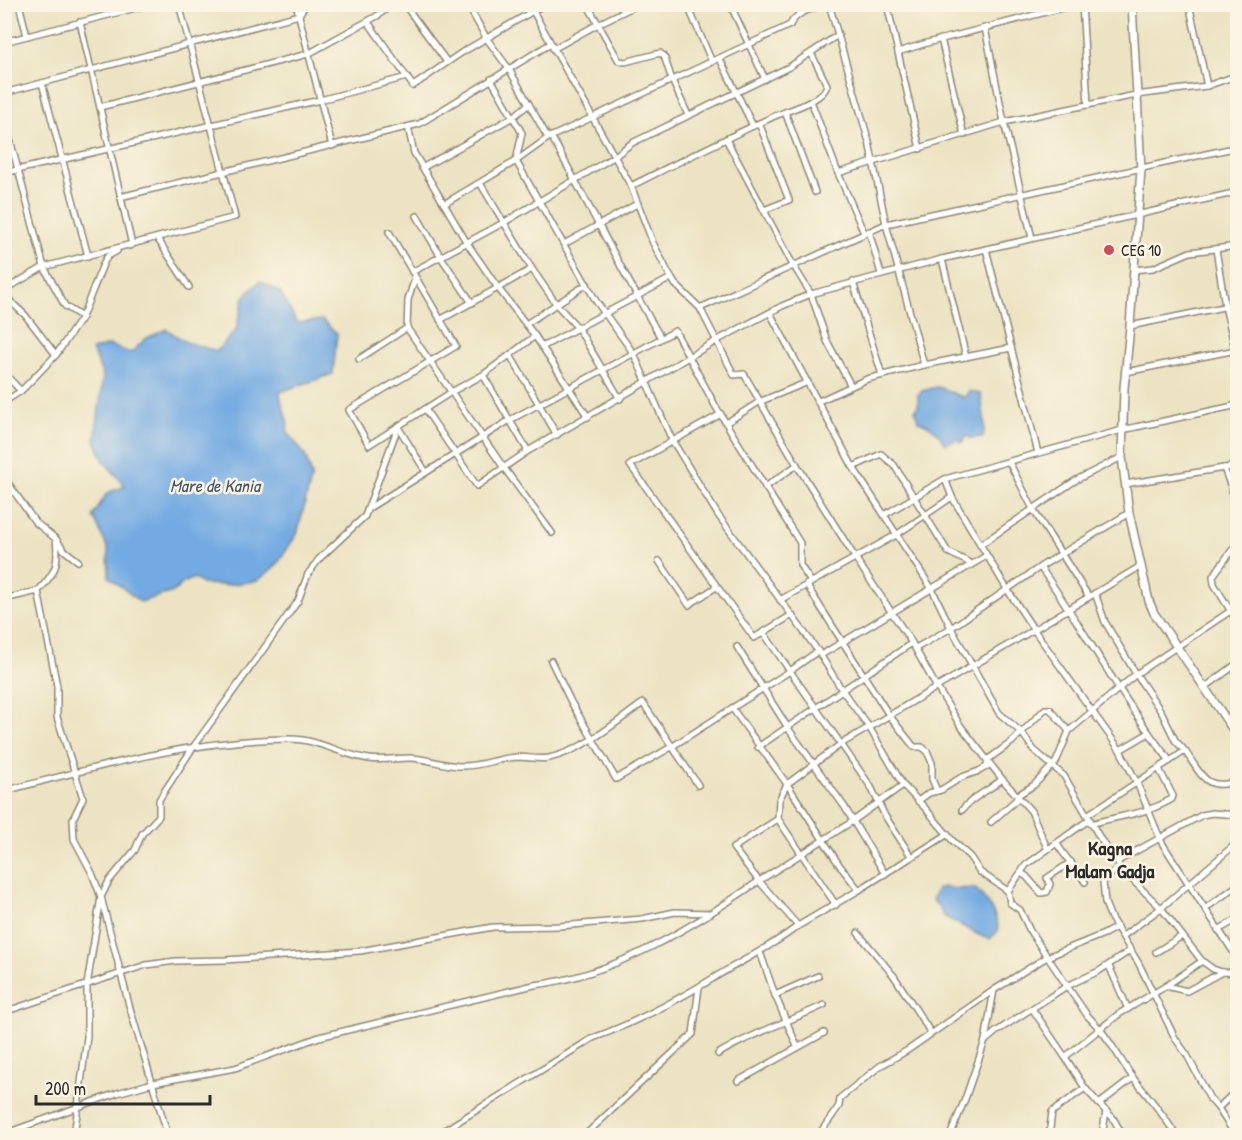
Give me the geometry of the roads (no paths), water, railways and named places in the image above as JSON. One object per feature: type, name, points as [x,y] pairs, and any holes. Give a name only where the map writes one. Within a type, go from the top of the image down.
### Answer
[{"type":"street","points":[[19,4],[27,36]]},
{"type":"street","points":[[123,4],[125,11]]},
{"type":"street","points":[[4,42],[151,4]]},
{"type":"street","points":[[56,355],[25,315],[11,302],[5,290],[44,267],[235,217],[179,4]]},
{"type":"street","points":[[296,4],[332,146]]},
{"type":"street","points":[[4,93],[299,15],[308,4]]},
{"type":"street","points":[[100,106],[308,54],[368,22],[393,4]]},
{"type":"street","points":[[404,4],[447,62]]},
{"type":"street","points":[[466,4],[509,69],[575,180],[636,297],[661,338]]},
{"type":"street","points":[[529,4],[551,47],[631,186],[653,243],[671,278],[700,308],[734,375],[744,374],[797,465],[914,645],[960,725],[1036,820],[1047,848]]},
{"type":"street","points":[[368,22],[413,86],[447,62],[545,4]]},
{"type":"street","points":[[588,4],[619,61],[625,62],[660,53],[664,56],[688,115]]},
{"type":"street","points":[[120,197],[419,124],[509,69],[639,4]]},
{"type":"street","points":[[687,4],[712,62]]},
{"type":"street","points":[[730,4],[765,79]]},
{"type":"street","points":[[444,204],[516,161],[549,137],[790,25],[794,16],[829,4],[869,142],[886,224],[924,365]]},
{"type":"street","points":[[887,4],[920,149]]},
{"type":"street","points":[[1047,4],[1049,11]]},
{"type":"street","points":[[898,52],[1077,4]]},
{"type":"street","points":[[1082,4],[1088,105]]},
{"type":"street","points":[[1132,4],[1141,169],[1122,430],[1122,457],[1129,513],[1154,613],[1237,737]]},
{"type":"street","points":[[1189,4],[1207,86]]},
{"type":"street","points":[[80,22],[132,245]]},
{"type":"street","points":[[985,28],[1004,122],[1032,238]]},
{"type":"street","points":[[552,533],[407,328],[408,300],[413,275],[615,156],[632,143],[789,67],[838,35]]},
{"type":"street","points":[[941,39],[964,135]]},
{"type":"street","points":[[631,186],[825,93],[827,85],[811,53]]},
{"type":"street","points":[[720,59],[756,125],[789,200],[765,210]]},
{"type":"street","points":[[838,173],[1004,122],[1136,95],[1207,86],[1238,75]]},
{"type":"street","points":[[4,173],[320,100],[407,76]]},
{"type":"street","points":[[491,80],[522,132],[516,161],[587,284],[634,354],[672,440],[718,515],[819,653],[869,727],[903,785],[970,857],[980,872],[1008,891]]},
{"type":"street","points":[[42,83],[88,256]]},
{"type":"street","points":[[811,101],[838,173],[867,232],[881,274]]},
{"type":"street","points":[[422,168],[513,117],[529,105]]},
{"type":"street","points":[[784,112],[815,192]]},
{"type":"street","points":[[4,117],[44,267],[65,306],[82,317]]},
{"type":"street","points":[[408,127],[414,153],[467,243],[535,336],[588,417]]},
{"type":"street","points":[[726,140],[811,294],[827,341],[851,386]]},
{"type":"street","points":[[700,308],[886,224],[1238,147]]},
{"type":"street","points":[[480,183],[532,269],[557,305],[578,328],[620,399]]},
{"type":"street","points":[[424,409],[477,486],[528,451],[716,341],[811,294],[942,259],[1238,192]]},
{"type":"street","points":[[564,244],[637,204]]},
{"type":"street","points":[[417,216],[472,303]]},
{"type":"street","points":[[389,232],[456,346],[349,410],[369,445],[453,391],[483,375],[535,336]]},
{"type":"street","points":[[157,238],[189,287]]},
{"type":"street","points":[[4,402],[21,391],[56,355],[82,317],[106,258],[132,245]]},
{"type":"street","points":[[1134,270],[1153,268],[1190,252],[1238,246]]},
{"type":"street","points":[[986,249],[1038,453]]},
{"type":"street","points":[[1216,249],[1225,306],[1238,361]]},
{"type":"street","points":[[942,259],[966,357]]},
{"type":"street","points":[[440,320],[532,269]]},
{"type":"street","points":[[542,347],[671,278]]},
{"type":"street","points":[[853,282],[882,375]]},
{"type":"street","points":[[526,324],[587,284]]},
{"type":"street","points":[[1130,326],[1238,304]]},
{"type":"street","points":[[770,313],[853,466],[932,588],[951,628],[999,713],[1022,733],[1034,750],[1064,776],[1119,864],[1161,908],[1202,961],[1213,969],[1238,973]]},
{"type":"street","points":[[359,358],[407,328]]},
{"type":"street","points":[[368,508],[510,420],[675,331],[726,423],[800,543],[800,565],[809,583],[812,596],[889,715],[914,747],[922,747],[927,751],[932,763],[932,779],[937,791]]},
{"type":"street","points":[[819,401],[882,375],[1011,348]]},
{"type":"street","points":[[1126,372],[1236,350]]},
{"type":"street","points":[[510,355],[557,435]]},
{"type":"street","points":[[4,373],[21,391]]},
{"type":"street","points":[[483,375],[528,451]]},
{"type":"street","points":[[726,423],[759,402],[808,381]]},
{"type":"street","points":[[884,515],[945,479],[1122,430],[1238,405]]},
{"type":"street","points":[[721,414],[630,465],[754,638],[792,615]]},
{"type":"street","points":[[398,427],[426,472]]},
{"type":"street","points":[[74,1136],[87,1037],[87,985],[101,897],[109,881],[135,850],[142,834],[159,816],[159,800],[194,746],[298,601],[308,574],[340,538],[364,516],[398,427]]},
{"type":"street","points":[[853,466],[881,454],[894,465],[948,552],[972,564]]},
{"type":"street","points":[[980,545],[1034,511],[1076,480],[1122,457]]},
{"type":"street","points":[[1009,462],[1034,511],[1089,597]]},
{"type":"street","points":[[765,487],[797,465]]},
{"type":"street","points":[[1125,484],[1238,466]]},
{"type":"street","points":[[1224,468],[1238,507]]},
{"type":"street","points":[[4,477],[34,522],[57,539],[64,550],[78,561]]},
{"type":"street","points":[[945,479],[952,497],[1007,589],[1120,750],[1161,838],[1188,884],[1238,959]]},
{"type":"street","points":[[780,600],[856,559],[952,497]]},
{"type":"street","points":[[758,747],[864,674],[914,645],[951,628],[1060,554],[1129,513]]},
{"type":"street","points":[[4,593],[8,598],[38,591],[56,569],[57,539]]},
{"type":"street","points":[[1238,542],[1213,576],[1214,584],[1238,622]]},
{"type":"street","points":[[551,661],[591,739],[616,779],[673,746],[819,653],[842,643],[986,556]]},
{"type":"street","points":[[659,561],[688,605],[716,587]]},
{"type":"street","points":[[836,905],[778,819],[779,801],[787,784],[841,744],[1141,566]]},
{"type":"street","points":[[1040,567],[1070,609],[1149,733],[1170,761]]},
{"type":"street","points":[[38,591],[57,686],[57,717],[83,798],[73,819],[75,839],[101,897],[168,1136]]},
{"type":"street","points":[[1095,593],[1105,622],[1162,713],[1175,740],[1202,775],[1212,784],[1221,786],[1238,781]]},
{"type":"street","points":[[991,822],[1016,800],[1018,795],[1027,792],[1053,766],[1069,731],[1136,674],[1238,606]]},
{"type":"street","points":[[763,632],[871,787],[878,803],[911,856]]},
{"type":"street","points":[[737,647],[853,821],[885,874]]},
{"type":"street","points":[[1204,688],[1238,663]]},
{"type":"street","points":[[4,791],[194,746],[245,740],[309,740],[334,751],[369,759],[410,758],[462,766],[518,757],[549,758],[591,739],[643,703],[698,785]]},
{"type":"street","points":[[732,708],[859,890]]},
{"type":"street","points":[[987,760],[1009,745],[1048,708],[1069,731]]},
{"type":"street","points":[[1120,750],[1149,733]]},
{"type":"street","points":[[1176,1136],[1170,1124],[1133,1078],[1047,957],[1020,910],[1010,903],[1008,891],[1026,865],[1047,848],[1058,844],[1137,783],[1185,752]]},
{"type":"street","points":[[918,801],[929,793],[988,766],[987,760]]},
{"type":"street","points":[[1090,819],[1129,816],[1150,811],[1173,798],[1159,769]]},
{"type":"street","points":[[962,810],[972,798],[989,790],[1002,779]]},
{"type":"street","points":[[4,1134],[117,1093],[153,1083],[235,1068],[319,1037],[534,985],[561,982],[637,954],[713,913],[853,821],[903,785]]},
{"type":"street","points":[[1236,1136],[1210,1099],[1187,1055],[1175,1038],[1105,903],[1102,881],[1140,847],[1202,815],[1212,813],[1238,815]]},
{"type":"street","points":[[778,819],[733,848],[798,926]]},
{"type":"street","points":[[435,1136],[593,1038],[619,1029],[776,943],[798,926],[836,905],[948,834]]},
{"type":"street","points":[[1123,936],[1161,908],[1238,842]]},
{"type":"street","points":[[1058,844],[1085,882]]},
{"type":"street","points":[[1021,873],[1041,893],[1047,892],[1050,886],[1048,876],[1071,862]]},
{"type":"street","points":[[1206,908],[1238,885]]},
{"type":"street","points":[[4,1012],[146,965],[176,960],[225,960],[360,951],[493,927],[560,926],[642,919],[675,912],[713,913]]},
{"type":"street","points":[[1218,930],[1238,919]]},
{"type":"street","points":[[818,1136],[839,1106],[840,1098],[880,1066],[908,1050],[994,990],[1047,957],[1117,927]]},
{"type":"street","points":[[858,933],[894,976],[931,1033]]},
{"type":"street","points":[[1156,952],[1182,936]]},
{"type":"street","points":[[985,1041],[1067,986],[1109,966],[1131,950]]},
{"type":"street","points":[[760,952],[797,1046]]},
{"type":"street","points":[[1065,1057],[1128,1009],[1166,987],[1202,961]]},
{"type":"street","points":[[1109,966],[1128,1009]]},
{"type":"street","points":[[1166,987],[1187,991],[1222,972]]},
{"type":"street","points":[[775,995],[818,976]]},
{"type":"street","points":[[584,1136],[693,1034],[699,987]]},
{"type":"street","points":[[950,1136],[985,1041],[994,990]]},
{"type":"street","points":[[718,1054],[738,1041],[787,1023],[824,1005]]},
{"type":"street","points":[[1033,1010],[1085,1088],[1113,1118],[1123,1136]]},
{"type":"street","points":[[738,1081],[797,1046],[824,1033]]},
{"type":"street","points":[[1099,1104],[1133,1078]]},
{"type":"street","points":[[1049,1136],[1052,1112],[1085,1088]]},
{"type":"street","points":[[1218,1108],[1238,1089]]},
{"type":"street","points":[[1102,1136],[1106,1111]]},
{"type":"water","name":"Mare de Kania","points":[[260,281],[280,292],[297,323],[322,320],[337,334],[333,374],[280,392],[288,426],[287,431],[305,455],[312,476],[297,534],[276,566],[257,581],[225,585],[202,584],[194,578],[183,583],[173,592],[140,602],[109,577],[108,549],[93,516],[107,493],[125,486],[104,461],[95,441],[103,376],[92,350],[109,345],[131,353],[145,339],[166,329],[186,342],[217,351],[236,330],[244,297]]},
{"type":"water","points":[[936,387],[965,397],[969,391],[981,394],[983,437],[965,436],[964,441],[960,443],[958,439],[946,444],[933,429],[918,421],[915,410],[918,406],[918,394]]},
{"type":"water","points":[[944,887],[975,888],[994,914],[998,931],[990,939],[943,916],[939,907],[932,900],[937,889]]},
{"type":"place","name":"CEG 10","points":[[1109,250]]},
{"type":"district","name":"Kagna Malam Gadja","points":[[1110,860]]}]
